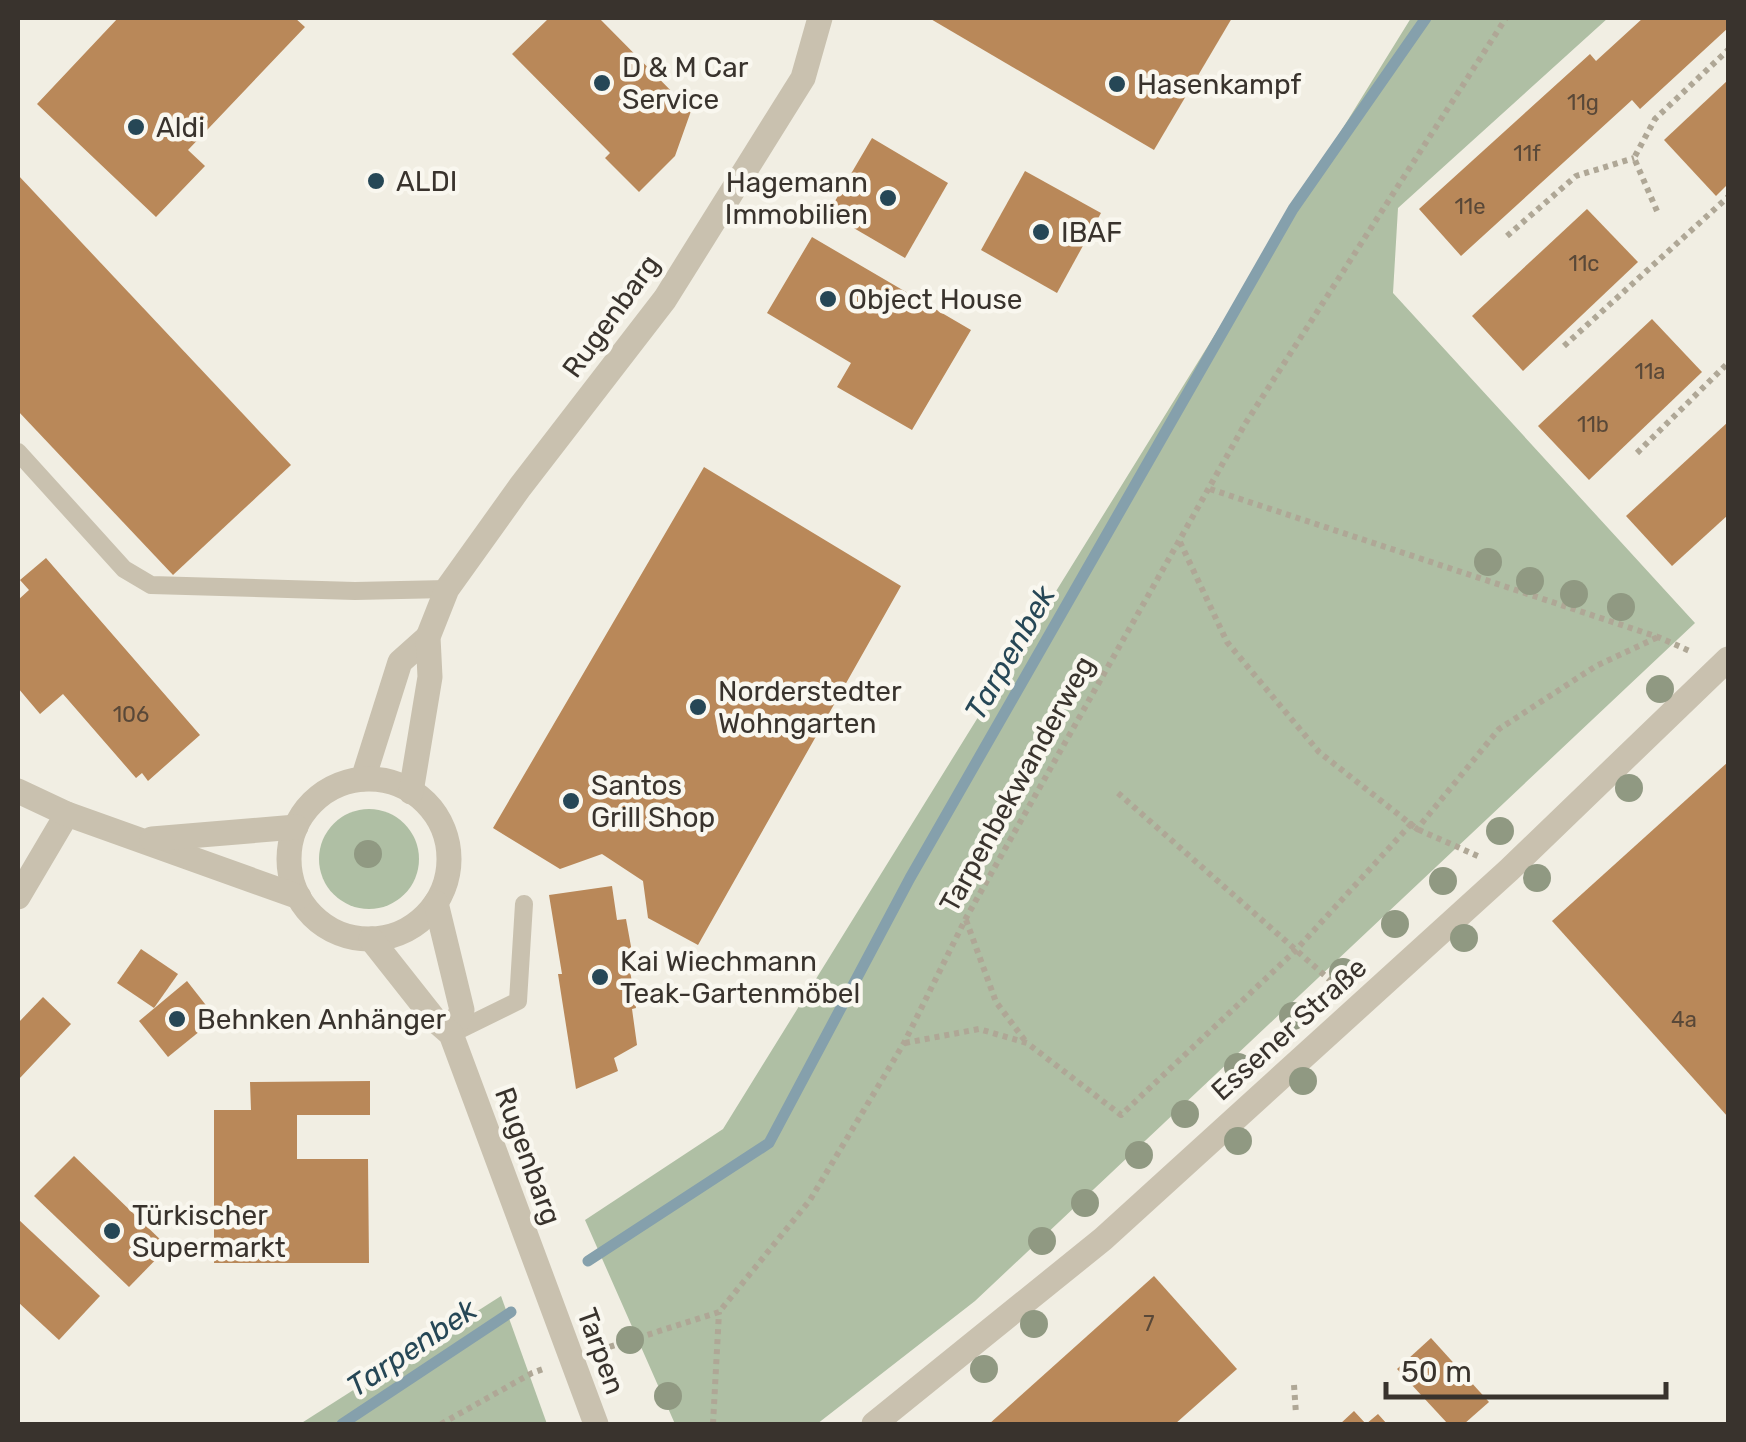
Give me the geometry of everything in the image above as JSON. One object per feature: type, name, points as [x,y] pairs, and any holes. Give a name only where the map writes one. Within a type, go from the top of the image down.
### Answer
[{"type":"street","name":"Rugenbarg","points":[[451,1034],[462,1010],[436,903],[446,883],[446,838],[438,817],[412,792],[430,677],[428,637],[447,589],[664,299],[803,78],[820,18]]},
{"type":"street","name":"Rugenbarg","points":[[363,779],[400,662],[428,637]]},
{"type":"street","name":"Essener Straße","points":[[874,1424],[1103,1239],[1508,870],[1725,662]]},
{"type":"street","points":[[412,792],[384,780],[363,779],[326,792],[310,804],[296,827],[289,858],[291,878],[310,913],[344,935],[371,939],[403,932],[422,920],[436,903]]},
{"type":"street","points":[[18,790],[67,814],[299,896]]},
{"type":"street","points":[[18,898],[67,814]]},
{"type":"street","points":[[141,840],[296,827]]},
{"type":"street","name":"Rugenbarg","points":[[371,939],[435,1020],[451,1034],[550,1299]]},
{"type":"street","name":"Tarpen","points":[[550,1299],[596,1424]]},
{"type":"lane","points":[[18,452],[124,568],[151,586],[447,589]]},
{"type":"lane","points":[[451,1034],[518,1001],[524,904]]},
{"type":"path","name":"Tarpenbekwanderweg","points":[[719,1312],[810,1200],[904,1043],[966,918],[1246,424],[1506,18]]},
{"type":"path","points":[[1507,236],[1576,176],[1634,158],[1655,119],[1728,50]]},
{"type":"path","points":[[1634,158],[1657,211]]},
{"type":"path","points":[[1564,346],[1728,197]]},
{"type":"path","points":[[1637,453],[1728,363]]},
{"type":"path","points":[[1210,489],[1725,662]]},
{"type":"path","points":[[1179,542],[1227,642],[1318,752],[1418,828]]},
{"type":"path","points":[[1418,828],[1499,729],[1596,666],[1658,637]]},
{"type":"path","points":[[1118,792],[1359,1005]]},
{"type":"path","points":[[966,918],[996,1002],[1027,1042],[1121,1116],[1295,951],[1412,824],[1508,870]]},
{"type":"path","points":[[904,1043],[979,1030],[1027,1042]]},
{"type":"path","points":[[442,1424],[532,1372],[719,1312],[713,1424]]},
{"type":"path","points":[[1294,1385],[1296,1414]]},
{"type":"green space","points":[[1411,18],[1608,18],[1398,208],[1393,293],[1695,623],[975,1301],[817,1424],[675,1424],[585,1220],[723,1129]]},
{"type":"green space","points":[[369,809],[397,817],[411,831],[419,859],[411,887],[397,901],[369,909],[341,901],[327,887],[319,859],[327,831],[341,817]]},
{"type":"green space","points":[[501,1296],[547,1424],[300,1424]]},
{"type":"building","name":"Aldi","points":[[118,18],[295,18],[305,27],[188,150],[205,166],[156,217],[37,104]]},
{"type":"building","name":"D & M Car Service","points":[[549,18],[599,18],[691,111],[675,156],[639,192],[605,158],[610,153],[512,54]]},
{"type":"building","name":"Hasenkampf","points":[[929,18],[1232,18],[1154,150]]},
{"type":"building","points":[[1643,18],[1728,18],[1728,28],[1640,109],[1632,100],[1461,256],[1419,209],[1590,54],[1596,61]]},
{"type":"building","points":[[1728,80],[1728,184],[1716,196],[1664,140]]},
{"type":"building","name":"Hagemann Immobilien","points":[[872,138],[948,183],[905,258],[828,213]]},
{"type":"building","name":"IBAF","points":[[1025,171],[1101,213],[1057,293],[981,250]]},
{"type":"building","points":[[18,175],[291,465],[173,575],[18,411]]},
{"type":"building","points":[[1587,209],[1638,262],[1523,371],[1472,316]]},
{"type":"building","points":[[812,237],[971,330],[912,430],[837,387],[851,363],[767,313]]},
{"type":"building","points":[[1652,319],[1702,372],[1589,480],[1538,426]]},
{"type":"building","points":[[1728,422],[1728,515],[1672,566],[1626,516]]},
{"type":"building","name":"Norderstedter Wohngarten","points":[[704,467],[901,586],[698,945],[648,918],[643,881],[602,854],[560,869],[493,828]]},
{"type":"building","points":[[46,558],[200,735],[148,781],[142,773],[136,778],[63,694],[40,714],[18,688],[18,600],[29,590],[20,580]]},
{"type":"building","points":[[1728,762],[1728,1117],[1552,921]]},
{"type":"building","points":[[612,886],[617,920],[626,919],[634,963],[629,964],[637,1045],[614,1058],[618,1071],[576,1089],[549,895]]},
{"type":"building","points":[[141,949],[178,974],[154,1008],[117,983]]},
{"type":"building","name":"Behnken Anhänger","points":[[187,981],[216,1018],[168,1057],[139,1021]]},
{"type":"building","points":[[43,997],[71,1024],[18,1080],[18,1023]]},
{"type":"building","points":[[370,1081],[370,1115],[297,1115],[297,1159],[368,1159],[369,1263],[214,1263],[214,1110],[251,1110],[250,1082]]},
{"type":"building","name":"Türkischer Supermarkt","points":[[74,1156],[168,1247],[129,1287],[34,1196]]},
{"type":"building","points":[[18,1219],[100,1296],[59,1340],[18,1302]]},
{"type":"building","points":[[1154,1276],[1237,1369],[1175,1424],[989,1424]]},
{"type":"building","points":[[1431,1338],[1489,1402],[1464,1424],[1448,1424],[1397,1369]]},
{"type":"building","points":[[1354,1411],[1366,1424],[1340,1424]]},
{"type":"building","points":[[1378,1414],[1387,1424],[1366,1424]]},
{"type":"waterway","name":"Tarpenbek","points":[[588,1261],[769,1143],[910,878],[1293,209],[1426,18]]},
{"type":"waterway","name":"Tarpenbek","points":[[342,1424],[511,1312]]},
{"type":"place","name":"D & M Car Service","points":[[602,83]]},
{"type":"place","name":"Hasenkampf","points":[[1117,84]]},
{"type":"place","name":"Aldi","points":[[136,127]]},
{"type":"place","name":"ALDI","points":[[376,181]]},
{"type":"place","name":"Hagemann Immobilien","points":[[888,198]]},
{"type":"place","name":"IBAF","points":[[1041,232]]},
{"type":"place","name":"Object House","points":[[828,299]]},
{"type":"place","name":"Norderstedter Wohngarten","points":[[698,707]]},
{"type":"place","name":"Santos Grill Shop","points":[[571,801]]},
{"type":"place","name":"Kai Wiechmann Teak-Gartenmöbel","points":[[600,977]]},
{"type":"place","name":"Behnken Anhänger","points":[[177,1019]]},
{"type":"place","name":"Türkischer Supermarkt","points":[[112,1231]]}]
